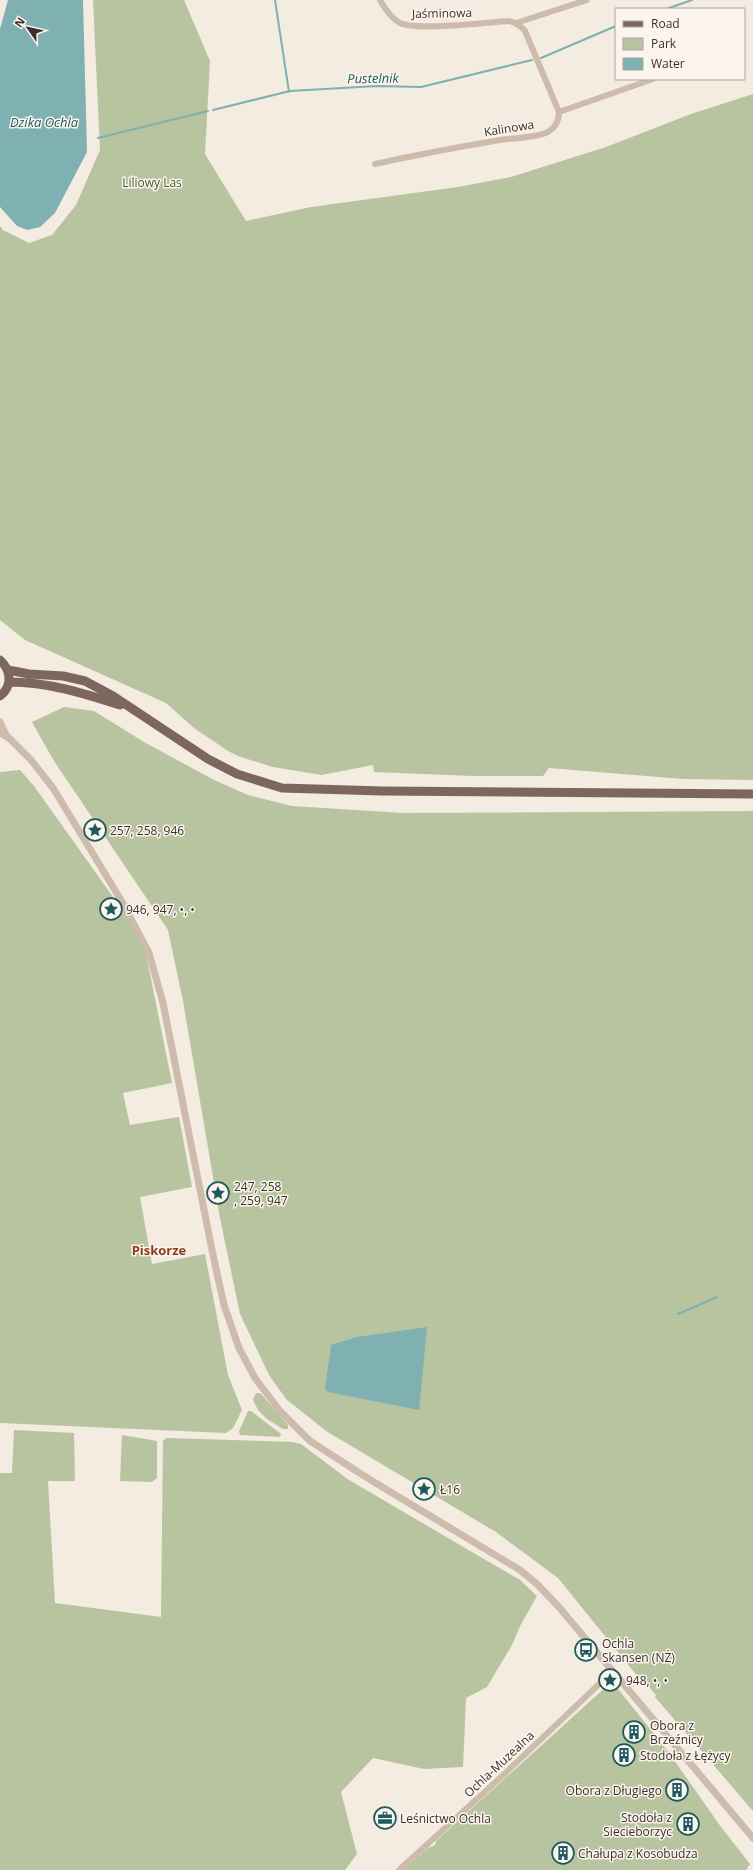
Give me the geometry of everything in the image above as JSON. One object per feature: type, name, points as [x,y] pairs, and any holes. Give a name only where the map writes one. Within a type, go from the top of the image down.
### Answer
[{"type":"main road","points":[[0,660],[8,670],[9,682],[7,688],[0,696]]},
{"type":"main road","points":[[8,670],[29,674],[63,676],[80,680],[99,688],[214,762],[237,774],[282,788],[389,791],[753,794]]},
{"type":"main road","points":[[9,682],[24,682],[66,688],[129,708]]},
{"type":"street","name":"Jaśminowa","points":[[380,0],[392,17],[405,25],[442,26],[508,21],[516,23],[587,0]]},
{"type":"street","points":[[516,23],[525,32],[559,112],[650,80]]},
{"type":"street","name":"Kalinowa","points":[[375,164],[494,141],[541,134],[548,132],[555,126],[559,119],[559,112]]},
{"type":"street","points":[[0,722],[8,737],[31,760],[53,788],[121,900],[149,953],[164,1003],[224,1306],[239,1348],[255,1378],[280,1411],[310,1441],[369,1479],[497,1556],[528,1577],[558,1606],[753,1838]]},
{"type":"street","points":[[0,733],[8,737]]},
{"type":"street","name":"Ochla-Muzealna","points":[[399,1870],[496,1782],[613,1671]]},
{"type":"green space","name":"Liliowy Las","points":[[93,0],[184,0],[210,61],[205,154],[246,221],[311,207],[458,187],[511,177],[606,147],[691,114],[753,94],[753,780],[683,779],[549,768],[543,776],[472,776],[374,772],[373,765],[321,775],[273,767],[238,756],[228,751],[194,728],[166,703],[25,640],[0,620],[0,226],[3,230],[29,243],[52,235],[76,205],[100,150]]},
{"type":"green space","points":[[64,707],[94,711],[144,742],[214,780],[248,795],[292,806],[403,813],[753,811],[753,1811],[655,1697],[656,1695],[649,1687],[647,1688],[558,1578],[496,1532],[326,1431],[286,1399],[269,1375],[240,1314],[220,1218],[183,1001],[168,930],[54,761],[32,722]]},
{"type":"green space","points":[[20,770],[34,786],[143,939],[172,1083],[123,1093],[130,1125],[179,1117],[192,1187],[140,1197],[152,1264],[205,1254],[228,1375],[242,1410],[233,1428],[226,1433],[0,1423],[0,772]]},
{"type":"green space","points":[[256,1393],[260,1393],[262,1395],[288,1425],[288,1429],[283,1429],[267,1419],[258,1410],[253,1400]]},
{"type":"green space","points":[[248,1411],[251,1411],[281,1434],[280,1437],[240,1435],[239,1431]]},
{"type":"green space","points":[[14,1430],[74,1433],[75,1481],[48,1481],[55,1603],[161,1617],[163,1441],[166,1438],[292,1442],[301,1444],[349,1480],[520,1580],[537,1596],[520,1626],[512,1645],[487,1687],[466,1698],[463,1767],[424,1769],[373,1758],[341,1792],[357,1854],[345,1870],[0,1870],[0,1473],[12,1473]]},
{"type":"green space","points":[[122,1435],[157,1441],[157,1478],[152,1482],[120,1481]]},
{"type":"green space","points":[[609,1684],[614,1684],[667,1750],[721,1827],[750,1864],[746,1870],[403,1870],[428,1848],[435,1845],[436,1841]]},
{"type":"water","name":"Dzika Ochla","points":[[8,0],[83,0],[87,152],[55,213],[40,227],[27,230],[17,226],[0,207],[0,29]]},
{"type":"water","points":[[427,1327],[419,1410],[328,1392],[325,1389],[331,1345],[357,1337]]},
{"type":"waterway","points":[[275,0],[289,92]]},
{"type":"waterway","name":"Pustelnik","points":[[669,8],[692,0]]},
{"type":"waterway","name":"Pustelnik","points":[[541,58],[615,26]]},
{"type":"waterway","name":"Pustelnik","points":[[213,110],[290,91],[377,86],[421,87],[532,60]]},
{"type":"waterway","name":"Pustelnik","points":[[98,138],[208,111]]},
{"type":"waterway","points":[[678,1314],[717,1297]]},
{"type":"place","name":"257, 258, 946","points":[[95,830]]},
{"type":"place","name":"946, 947, •, •","points":[[111,909]]},
{"type":"place","name":"247, 258 , 259, 947","points":[[218,1193]]},
{"type":"place","name":"Ł16","points":[[424,1489]]},
{"type":"place","name":"Ochla Skansen (NŻ)","points":[[586,1650]]},
{"type":"place","name":"948, •, •","points":[[610,1680]]},
{"type":"place","name":"Obora z Brzeźnicy","points":[[634,1732]]},
{"type":"place","name":"Stodoła z Łężycy","points":[[624,1755]]},
{"type":"place","name":"Obora z Długiego","points":[[677,1790]]},
{"type":"place","name":"Leśnictwo Ochla","points":[[385,1818]]},
{"type":"place","name":"Stodoła z Siecieborzyc","points":[[688,1824]]},
{"type":"place","name":"Chałupa z Kosobudza","points":[[563,1853]]},
{"type":"district","name":"Piskorze","points":[[159,1250]]}]
